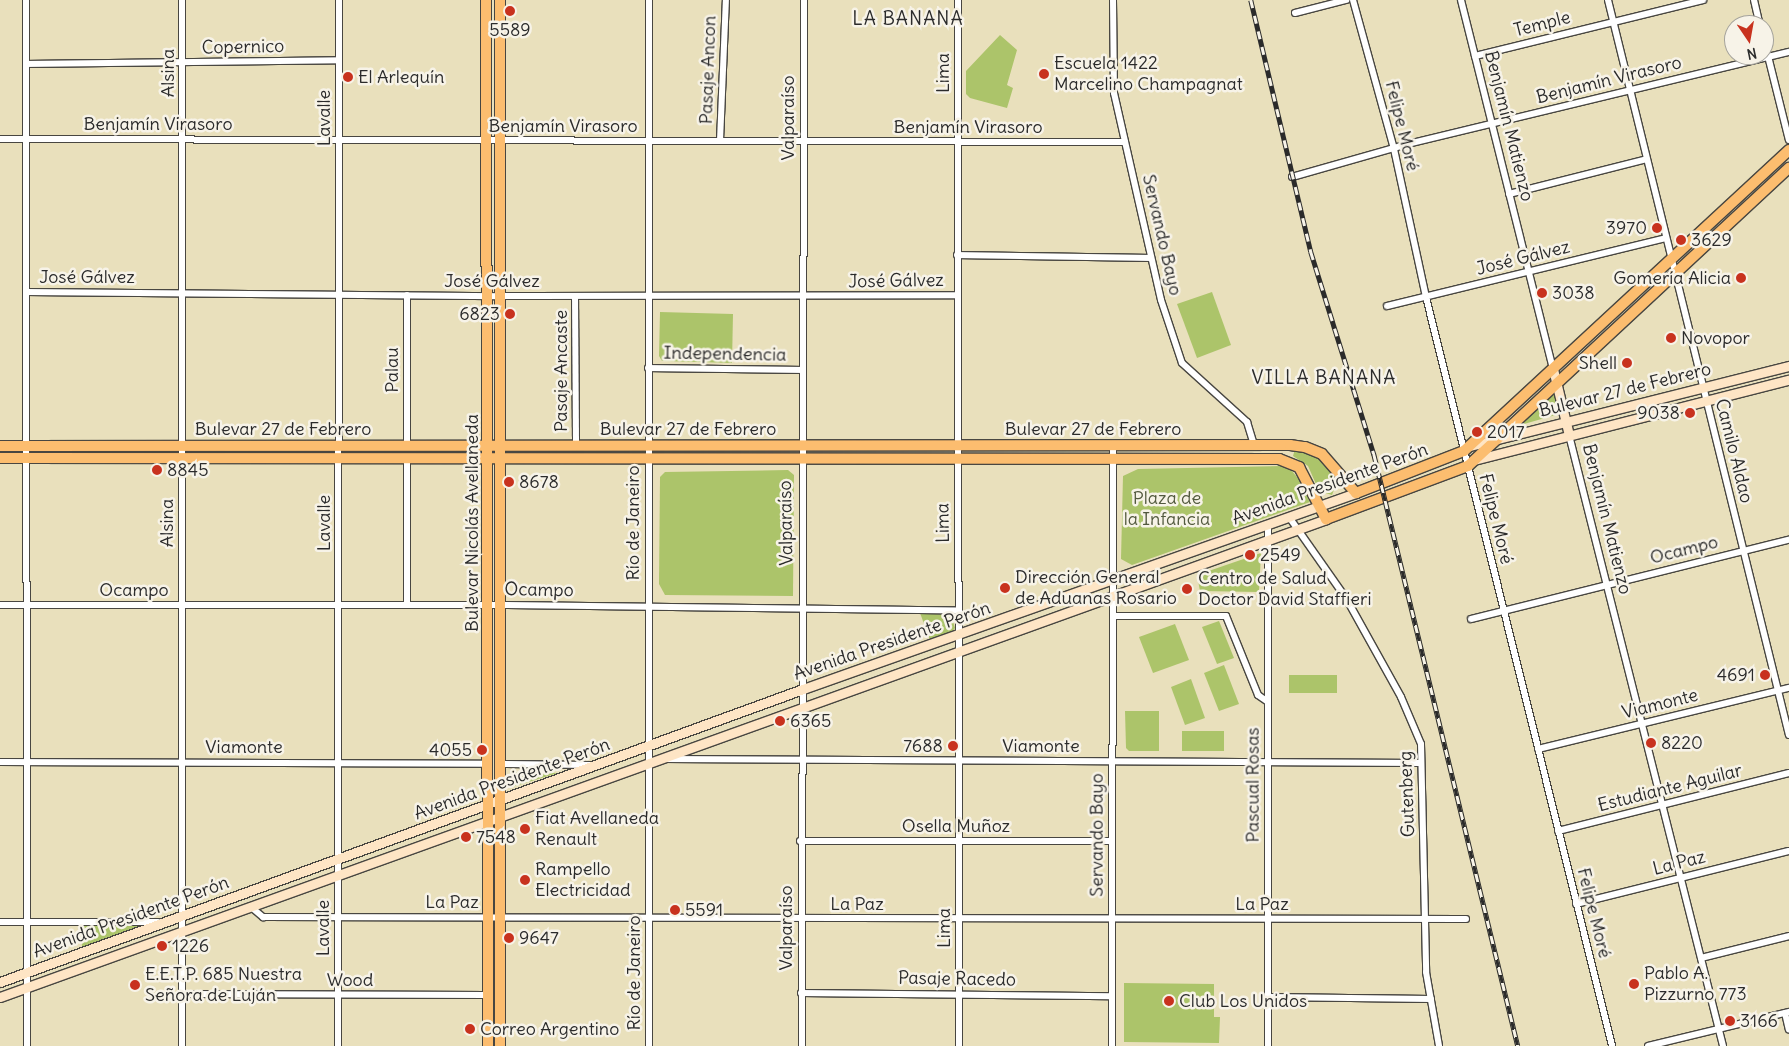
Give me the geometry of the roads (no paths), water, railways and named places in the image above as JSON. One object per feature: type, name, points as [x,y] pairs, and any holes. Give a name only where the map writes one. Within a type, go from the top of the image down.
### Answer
[{"type":"main road","name":"Bulevar Nicolás Avellaneda","points":[[486,0],[488,1046]]},
{"type":"main road","name":"Bulevar Nicolás Avellaneda","points":[[500,0],[500,1046]]},
{"type":"main road","name":"Avenida Presidente Perón","points":[[0,982],[803,689],[1268,525],[1356,493],[1467,449],[1789,150]]},
{"type":"main road","name":"Avenida Presidente Perón","points":[[0,997],[648,764],[803,706],[1268,541],[1471,463],[1789,168]]},
{"type":"main road","name":"Bulevar 27 de Febrero","points":[[1467,449],[1566,421],[1789,366]]},
{"type":"main road","name":"Benjamín Matienzo","points":[[1553,369],[1570,435]]},
{"type":"main road","name":"Bulevar 27 de Febrero","points":[[1471,463],[1570,435],[1789,380]]},
{"type":"main road","name":"Bulevar 27 de Febrero","points":[[0,446],[1254,445],[1305,447],[1322,454],[1356,493]]},
{"type":"main road","name":"Bulevar 27 de Febrero","points":[[0,458],[1290,461],[1307,478],[1326,519]]},
{"type":"street","points":[[26,0],[27,1046]]},
{"type":"street","name":"Alsina","points":[[182,0],[184,63],[182,139],[182,1046]]},
{"type":"street","name":"Lavalle","points":[[338,1046],[339,0]]},
{"type":"street","name":"Río de Janeiro","points":[[649,0],[649,1046]]},
{"type":"street","name":"Pasaje Ancon","points":[[720,141],[726,0]]},
{"type":"street","name":"Valparaíso","points":[[802,1046],[800,760],[803,689],[800,446],[803,298],[804,0]]},
{"type":"street","name":"Lima","points":[[958,0],[957,460],[960,1046]]},
{"type":"street","name":"Servando Bayo","points":[[1113,0],[1114,93],[1150,258],[1182,363],[1247,422],[1254,445]]},
{"type":"street","points":[[1295,13],[1346,0]]},
{"type":"street","name":"Felipe Moré","points":[[1353,0],[1394,149],[1426,297],[1471,463],[1504,611],[1612,1046]]},
{"type":"street","name":"Benjamín Matienzo","points":[[1461,0],[1553,369]]},
{"type":"street","name":"Camilo Aldao","points":[[1608,0],[1789,735]]},
{"type":"street","name":"Temple","points":[[1475,56],[1703,0]]},
{"type":"street","points":[[1754,0],[1758,15]]},
{"type":"street","name":"Benjamín Virasoro","points":[[1774,56],[1789,52]]},
{"type":"street","name":"Copernico","points":[[27,64],[339,60]]},
{"type":"street","name":"Benjamín Virasoro","points":[[1292,177],[1394,149],[1736,65]]},
{"type":"street","points":[[1770,65],[1789,140]]},
{"type":"street","name":"Benjamín Virasoro","points":[[0,139],[1125,142]]},
{"type":"street","points":[[1509,194],[1647,159]]},
{"type":"street","name":"José Gálvez","points":[[1387,306],[1666,238]]},
{"type":"street","name":"José Gálvez","points":[[957,255],[1150,258]]},
{"type":"street","name":"José Gálvez","points":[[26,292],[803,298],[957,296]]},
{"type":"street","name":"Palau","points":[[406,295],[407,446]]},
{"type":"street","name":"Pasaje Ancaste","points":[[575,296],[576,446]]},
{"type":"street","name":"Independencia","points":[[648,368],[802,370]]},
{"type":"street","name":"Benjamín Matienzo","points":[[1570,435],[1723,1046]]},
{"type":"street","name":"Servando Bayo","points":[[1112,1046],[1113,445]]},
{"type":"street","points":[[407,460],[408,605]]},
{"type":"street","name":"Gutenberg","points":[[1289,517],[1346,598],[1401,697],[1421,744],[1426,972],[1439,1046]]},
{"type":"street","name":"Pascual Rosas","points":[[1268,525],[1268,1046]]},
{"type":"street","name":"Ocampo","points":[[1471,619],[1789,540]]},
{"type":"street","name":"Ocampo","points":[[0,605],[500,605],[958,611]]},
{"type":"street","points":[[1113,616],[1226,616],[1258,695],[1268,702]]},
{"type":"street","name":"Viamonte","points":[[1538,749],[1789,688]]},
{"type":"street","name":"Viamonte","points":[[661,759],[1421,763]]},
{"type":"street","name":"Viamonte","points":[[0,762],[488,764]]},
{"type":"street","points":[[500,764],[598,765]]},
{"type":"street","name":"Estudiante Aguilar","points":[[1558,831],[1789,773]]},
{"type":"street","name":"Osella Muñoz","points":[[800,841],[1112,841]]},
{"type":"street","name":"La Paz","points":[[1576,904],[1789,851]]},
{"type":"street","name":"La Paz","points":[[251,907],[263,917],[1466,919]]},
{"type":"street","points":[[0,922],[165,922]]},
{"type":"street","points":[[1701,958],[1789,936]]},
{"type":"street","name":"Pasaje Racedo","points":[[801,993],[1112,996]]},
{"type":"street","name":"Wood","points":[[182,994],[487,994]]},
{"type":"street","points":[[1268,997],[1431,999]]},
{"type":"street","points":[[1648,1046],[1787,1012],[1789,1030]]},
{"type":"railway","points":[[1251,0],[1311,252],[1374,454],[1518,1046]]},
{"type":"place","name":"5589","points":[[510,11]]},
{"type":"place","name":"Escuela 1422 Marcelino Champagnat","points":[[1044,74]]},
{"type":"place","name":"El Arlequín","points":[[348,77]]},
{"type":"place","name":"3970","points":[[1657,228]]},
{"type":"place","name":"3629","points":[[1681,240]]},
{"type":"place","name":"Gomería Alicia","points":[[1741,278]]},
{"type":"place","name":"3038","points":[[1542,293]]},
{"type":"place","name":"6823","points":[[510,314]]},
{"type":"place","name":"Novopor","points":[[1671,338]]},
{"type":"place","name":"Shell","points":[[1627,363]]},
{"type":"place","name":"9038","points":[[1690,413]]},
{"type":"place","name":"2017","points":[[1477,432]]},
{"type":"place","name":"8845","points":[[157,470]]},
{"type":"place","name":"8678","points":[[509,482]]},
{"type":"place","name":"2549","points":[[1250,555]]},
{"type":"place","name":"Dirección General de Aduanas Rosario","points":[[1005,588]]},
{"type":"place","name":"Centro de Salud Doctor David Staffieri","points":[[1187,589]]},
{"type":"place","name":"4691","points":[[1765,675]]},
{"type":"place","name":"6365","points":[[780,721]]},
{"type":"place","name":"8220","points":[[1651,743]]},
{"type":"place","name":"7688","points":[[953,746]]},
{"type":"place","name":"4055","points":[[482,750]]},
{"type":"place","name":"Fiat Avellaneda Renault","points":[[525,829]]},
{"type":"place","name":"7548","points":[[466,837]]},
{"type":"place","name":"Rampello Electricidad","points":[[525,880]]},
{"type":"place","name":"5591","points":[[675,910]]},
{"type":"place","name":"9647","points":[[509,938]]},
{"type":"place","name":"1226","points":[[162,946]]},
{"type":"place","name":"Pablo A. Pizzurno 773","points":[[1634,984]]},
{"type":"place","name":"E.E.T.P. 685 Nuestra Señora de Luján","points":[[135,985]]},
{"type":"place","name":"Club Los Unidos","points":[[1169,1001]]},
{"type":"place","name":"3166","points":[[1730,1021]]},
{"type":"place","name":"Correo Argentino","points":[[470,1029]]},
{"type":"district","name":"LA BANANA","points":[[908,19]]},
{"type":"district","name":"VILLA BANANA","points":[[1324,378]]},
{"type":"park label","name":"Plaza de la Infancia","points":[[1167,509]]}]
